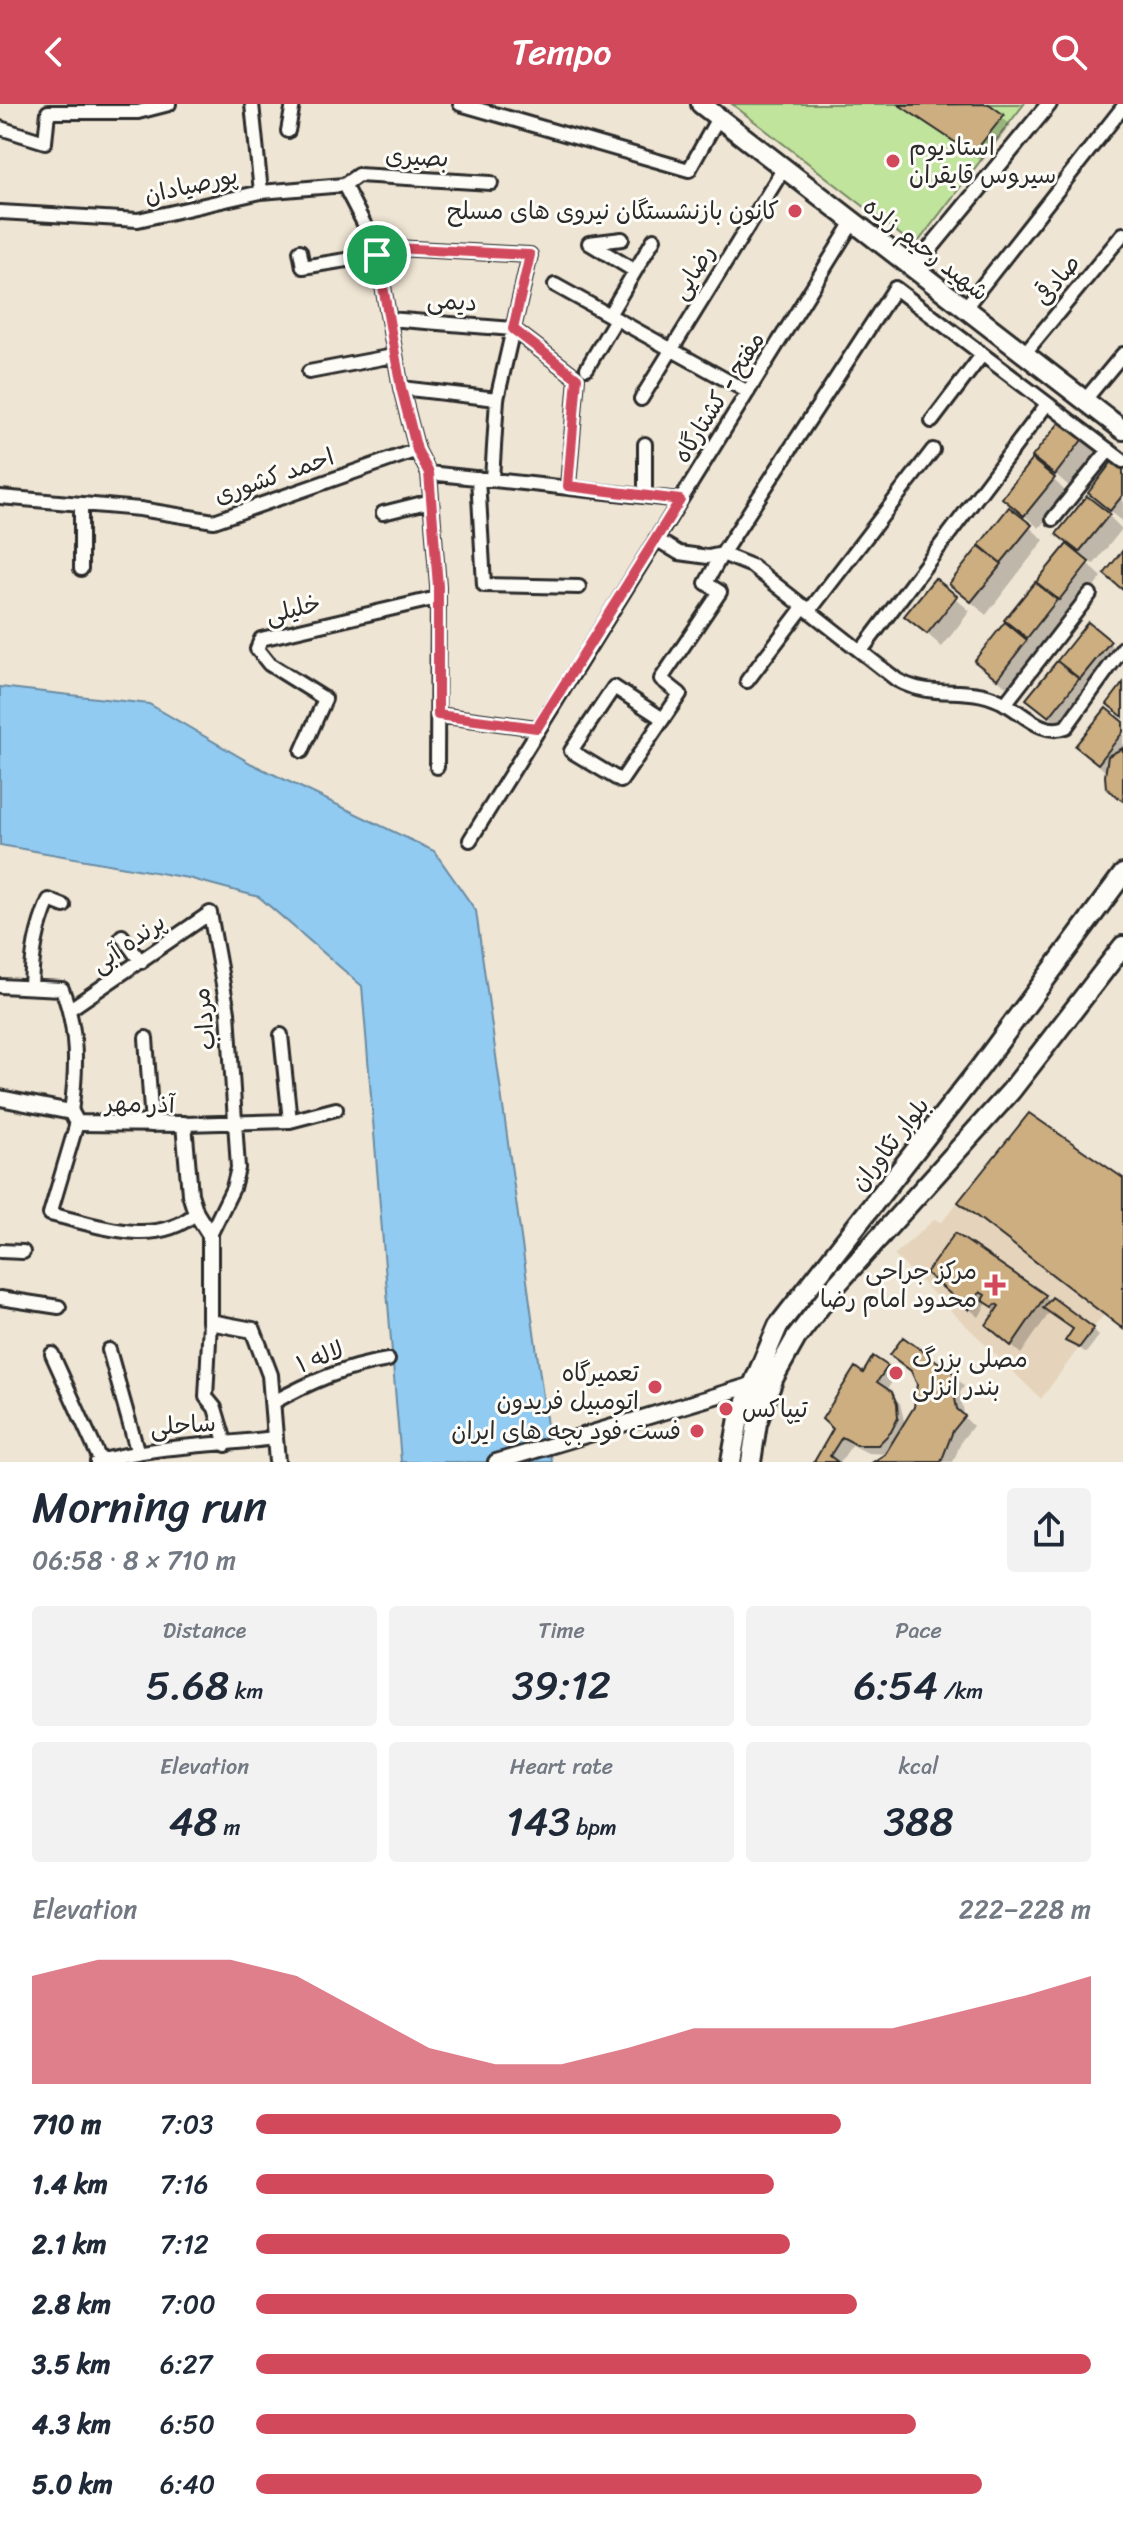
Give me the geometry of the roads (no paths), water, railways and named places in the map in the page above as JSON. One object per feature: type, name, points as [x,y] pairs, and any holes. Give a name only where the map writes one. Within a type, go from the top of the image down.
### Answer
[{"type":"main road","name":"شهید رحیم زاده","points":[[701,104],[1123,430]]},
{"type":"main road","name":"بلوار تکاوران","points":[[731,1462],[739,1418],[778,1326],[979,1069],[1115,890],[1123,874]]},
{"type":"main road","points":[[751,1462],[757,1423],[770,1388],[796,1338],[838,1283],[1011,1091],[1123,946]]},
{"type":"street","points":[[0,128],[45,142],[48,112],[138,112],[169,104]]},
{"type":"street","points":[[252,104],[261,192]]},
{"type":"street","points":[[288,131],[293,104]]},
{"type":"street","points":[[460,104],[499,109],[689,170],[718,118]]},
{"type":"street","points":[[913,269],[1049,104]]},
{"type":"street","points":[[964,309],[1123,107]]},
{"type":"street","name":"رضایی","points":[[641,399],[784,168]]},
{"type":"street","name":"بصیری","points":[[344,185],[358,175],[491,183]]},
{"type":"street","points":[[344,185],[376,251],[393,356],[417,450],[429,473],[437,598],[437,767]]},
{"type":"street","name":"پورصیادان","points":[[0,212],[138,220],[261,192],[344,185]]},
{"type":"street","name":"مفتح - کشتارگاه","points":[[470,840],[853,222]]},
{"type":"street","name":"صادقی","points":[[1024,354],[1123,234]]},
{"type":"street","points":[[622,239],[589,243],[635,271]]},
{"type":"street","points":[[587,368],[654,239]]},
{"type":"street","points":[[300,251],[303,267],[376,251],[530,255],[497,399],[492,479]]},
{"type":"street","points":[[555,285],[748,392]]},
{"type":"street","points":[[663,719],[614,687],[571,751],[621,781],[680,694],[661,679],[720,592],[706,583],[722,554],[895,288],[1123,461]]},
{"type":"street","name":"دیمی","points":[[389,319],[513,329]]},
{"type":"street","points":[[513,329],[577,378],[568,486]]},
{"type":"street","points":[[1084,401],[1123,354]]},
{"type":"street","points":[[932,421],[982,355]]},
{"type":"street","points":[[309,372],[393,356]]},
{"type":"street","points":[[401,388],[497,399]]},
{"type":"street","points":[[861,651],[1047,404]]},
{"type":"street","points":[[645,444],[645,495]]},
{"type":"street","name":"احمد کشوری","points":[[0,497],[214,521],[417,450]]},
{"type":"street","points":[[747,681],[933,450]]},
{"type":"street","points":[[1053,519],[1109,450]]},
{"type":"street","points":[[429,473],[680,500]]},
{"type":"street","points":[[478,478],[484,585],[579,587]]},
{"type":"street","points":[[383,513],[431,501]]},
{"type":"street","points":[[81,504],[81,569]]},
{"type":"street","points":[[656,539],[679,553],[708,557],[722,554],[752,566],[897,680],[917,691],[986,696],[1045,729],[1057,731],[1066,727],[1123,648]]},
{"type":"street","points":[[1005,704],[1090,594]]},
{"type":"street","name":"خلیلی","points":[[302,751],[325,699],[269,664],[257,649],[261,639],[437,598]]},
{"type":"street","points":[[438,715],[537,728]]},
{"type":"street","points":[[31,987],[32,952],[38,926],[49,900],[64,906]]},
{"type":"street","name":"پرنده آبی","points":[[70,1009],[210,913]]},
{"type":"street","name":"مرداب","points":[[210,913],[228,1012],[238,1168],[233,1188],[210,1235]]},
{"type":"street","points":[[122,936],[141,962]]},
{"type":"street","points":[[0,986],[62,989],[70,1009],[77,1065],[74,1118],[50,1214],[128,1233],[146,1233],[182,1225],[196,1213]]},
{"type":"street","points":[[281,1035],[290,1121]]},
{"type":"street","points":[[146,1038],[152,1125]]},
{"type":"street","name":"آذر مهر","points":[[0,1098],[74,1118],[152,1125],[184,1124],[190,1194],[196,1213],[210,1235]]},
{"type":"street","points":[[184,1124],[290,1121],[336,1109]]},
{"type":"street","points":[[210,1235],[206,1397],[215,1408],[226,1445]]},
{"type":"street","points":[[0,1251],[23,1252]]},
{"type":"street","points":[[0,1298],[6,1296],[59,1307]]},
{"type":"street","points":[[210,1322],[253,1330],[270,1375],[277,1462]]},
{"type":"street","points":[[109,1350],[137,1450]]},
{"type":"street","points":[[52,1354],[100,1462]]},
{"type":"street","name":"لاله ۱","points":[[272,1403],[317,1378],[354,1366],[388,1360]]},
{"type":"street","points":[[496,1462],[752,1385]]},
{"type":"street","name":"ساحلی","points":[[100,1462],[137,1450],[226,1445],[274,1438]]},
{"type":"water","points":[[0,687],[149,704],[252,764],[434,851],[476,911],[552,1462],[401,1462],[362,986],[259,897],[188,878],[0,845]]},
{"type":"place","name":"استادیوم سیروس قایقران","points":[[893,161]]},
{"type":"place","name":"کانون بازنشستگان نیروی های مسلح","points":[[795,211]]},
{"type":"place","name":"مرکز جراحی محدود امام رضا","points":[[995,1285]]},
{"type":"place","name":"مصلی بزرگ بندر انزلی","points":[[896,1373]]},
{"type":"place","name":"تعمیرگاه اتومبیل فریدون","points":[[655,1387]]},
{"type":"place","name":"تیپاکس","points":[[726,1409]]},
{"type":"place","name":"فست فود بچه های ایران","points":[[697,1431]]}]
